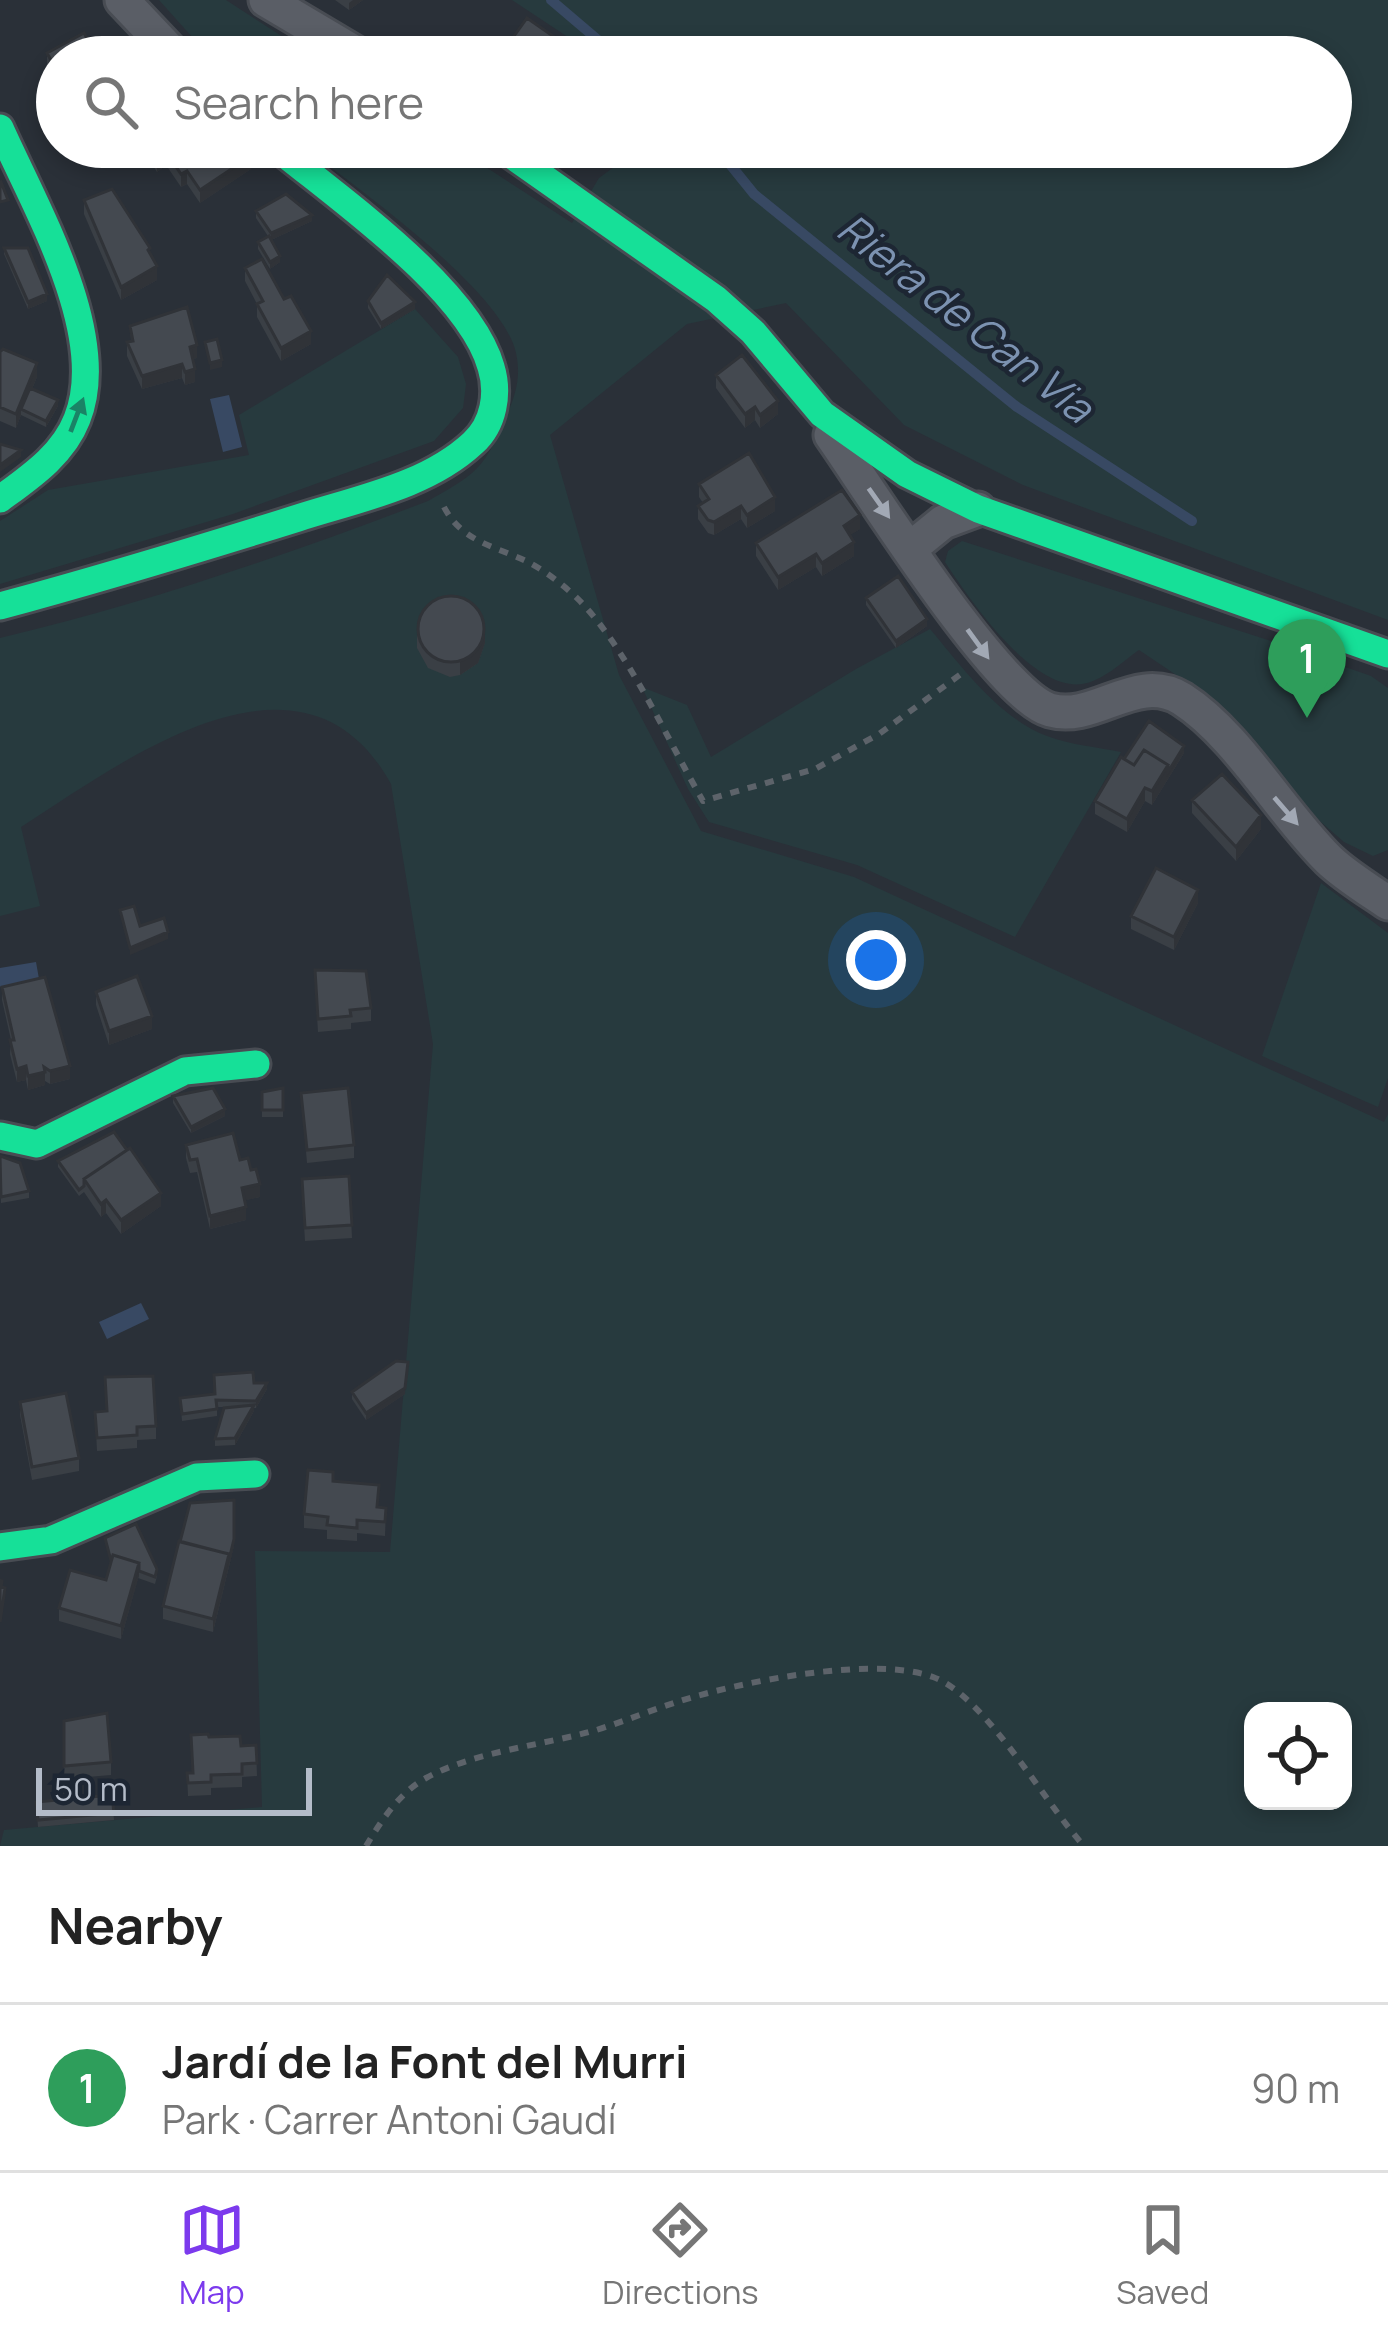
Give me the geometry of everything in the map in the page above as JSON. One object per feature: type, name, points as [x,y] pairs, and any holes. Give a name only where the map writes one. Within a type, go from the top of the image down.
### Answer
[{"type":"street","points":[[122,0],[156,36]]},
{"type":"street","points":[[266,0],[327,36]]},
{"type":"street","points":[[0,128],[79,313],[88,374],[79,415],[61,449],[0,500]]},
{"type":"street","points":[[0,606],[151,566],[378,492],[426,472],[471,445],[485,429],[494,409],[488,359],[454,308],[420,270],[301,168]]},
{"type":"street","points":[[530,168],[704,289],[749,329],[798,389],[986,656],[1020,693],[1051,711],[1078,710],[1153,689],[1179,697],[1209,721],[1331,862],[1388,902]]},
{"type":"street","points":[[798,389],[832,424],[925,486],[1388,654]]},
{"type":"street","points":[[911,548],[944,522],[978,509]]},
{"type":"street","points":[[0,1136],[37,1144],[185,1071],[256,1064]]},
{"type":"street","points":[[0,1547],[22,1549],[54,1538],[197,1478],[255,1474]]},
{"type":"path","points":[[426,472],[450,518],[476,542],[531,563],[580,601],[656,713],[703,801],[783,780],[844,754],[986,656]]},
{"type":"path","points":[[366,1846],[391,1809],[422,1779],[454,1767],[596,1730],[732,1687],[842,1670],[898,1669],[935,1677],[969,1700],[1084,1846]]},
{"type":"green space","points":[[159,0],[226,0],[282,36],[191,36]]},
{"type":"green space","points":[[512,0],[1388,0],[1388,620],[1023,485],[904,425],[786,303],[687,324],[550,435],[619,675],[701,831],[854,877],[1384,1122],[1388,1114],[1388,1846],[0,1846],[4,1830],[262,1807],[255,1551],[390,1552],[433,1044],[391,784],[354,737],[311,714],[262,710],[212,721],[160,742],[21,827],[40,906],[0,916],[0,638],[108,610],[323,540],[428,501],[466,478],[482,462],[511,406],[517,381],[516,353],[505,328],[457,271],[331,168],[487,168],[572,223],[599,178],[613,168],[1352,168],[1352,36],[566,36]]},
{"type":"green space","points":[[415,309],[458,357],[466,384],[463,408],[434,441],[233,514],[0,584],[0,521],[48,490],[249,455],[239,415]]},
{"type":"green space","points":[[962,541],[1271,641],[1371,676],[1388,688],[1388,850],[1373,856],[1344,842],[1277,784],[1209,697],[1139,650],[1082,684],[1043,673],[1004,640],[945,562],[948,551]]},
{"type":"green space","points":[[930,629],[982,690],[1029,728],[1065,742],[1121,752],[1015,937],[857,865],[709,822],[688,789],[642,687],[687,705],[711,757]]},
{"type":"green space","points":[[1321,883],[1388,933],[1388,1078],[1378,1107],[1262,1056]]},
{"type":"water","points":[[229,395],[242,447],[223,452],[210,399]]},
{"type":"water","points":[[36,962],[39,979],[0,987],[0,968]]},
{"type":"water","points":[[141,1303],[149,1319],[107,1339],[99,1322]]},
{"type":"building","points":[[527,18],[553,36],[514,36]]},
{"type":"building","points":[[177,168],[233,168],[200,190],[187,171],[181,174]]},
{"type":"building","points":[[112,189],[157,266],[121,287],[84,200]]},
{"type":"building","points":[[286,194],[312,215],[271,233],[256,211]]},
{"type":"building","points":[[269,236],[280,256],[270,262],[258,242]]},
{"type":"building","points":[[4,248],[28,248],[47,294],[28,302]]},
{"type":"building","points":[[262,259],[284,299],[291,296],[311,331],[281,348],[257,304],[263,301],[245,268]]},
{"type":"building","points":[[387,275],[415,302],[381,323],[368,301]]},
{"type":"building","points":[[187,307],[197,345],[190,347],[195,369],[185,372],[182,364],[142,376],[127,342],[133,341],[130,326]]},
{"type":"building","points":[[217,339],[222,360],[210,363],[205,342]]},
{"type":"building","points":[[3,349],[37,363],[16,414],[0,407]]},
{"type":"building","points":[[742,355],[778,401],[760,415],[755,407],[745,414],[716,375]]},
{"type":"building","points":[[30,388],[58,400],[46,421],[21,409]]},
{"type":"building","points":[[0,444],[21,450],[0,465]]},
{"type":"building","points":[[749,453],[775,497],[747,515],[741,506],[714,522],[708,520],[698,506],[709,499],[699,484]]},
{"type":"building","points":[[842,490],[860,515],[844,526],[854,542],[822,563],[816,554],[778,577],[756,543]]},
{"type":"building","points":[[898,576],[927,619],[896,641],[866,598]]},
{"type":"building","points":[[451,596],[474,606],[484,629],[474,652],[451,662],[428,652],[418,629],[428,606]]},
{"type":"building","points":[[1149,721],[1184,746],[1168,772],[1168,765],[1144,750],[1134,765],[1124,759]]},
{"type":"building","points":[[1144,750],[1168,765],[1152,791],[1145,788],[1127,819],[1095,801],[1121,757],[1134,765]]},
{"type":"building","points":[[1222,774],[1261,815],[1236,847],[1192,800]]},
{"type":"building","points":[[1156,868],[1198,890],[1174,937],[1131,916]]},
{"type":"building","points":[[134,906],[140,926],[164,918],[168,932],[130,948],[120,910]]},
{"type":"building","points":[[315,970],[366,971],[371,1008],[350,1010],[351,1016],[318,1019]]},
{"type":"building","points":[[137,976],[152,1016],[109,1031],[96,992]]},
{"type":"building","points":[[45,977],[70,1066],[50,1071],[44,1067],[45,1072],[28,1076],[26,1066],[17,1069],[2,987]]},
{"type":"building","points":[[213,1088],[225,1109],[191,1127],[173,1096]]},
{"type":"building","points":[[283,1088],[283,1110],[262,1110],[262,1092]]},
{"type":"building","points":[[348,1088],[354,1145],[307,1150],[301,1093]]},
{"type":"building","points":[[114,1132],[127,1150],[84,1179],[79,1190],[58,1161]]},
{"type":"building","points":[[233,1133],[240,1160],[248,1158],[260,1184],[242,1188],[246,1207],[210,1216],[197,1159],[190,1160],[186,1145]]},
{"type":"building","points":[[130,1148],[161,1193],[121,1220],[106,1200],[101,1204],[84,1179]]},
{"type":"building","points":[[0,1156],[20,1163],[29,1191],[1,1197]]},
{"type":"building","points":[[349,1176],[352,1225],[305,1228],[302,1179]]},
{"type":"building","points":[[396,1361],[408,1362],[405,1388],[366,1413],[352,1392]]},
{"type":"building","points":[[253,1372],[254,1383],[267,1383],[256,1401],[216,1400],[217,1409],[182,1414],[180,1398],[215,1394],[214,1375]]},
{"type":"building","points":[[153,1376],[156,1426],[137,1427],[137,1435],[97,1438],[95,1412],[107,1411],[105,1377]]},
{"type":"building","points":[[66,1393],[79,1458],[32,1467],[20,1402]]},
{"type":"building","points":[[254,1405],[235,1438],[215,1439],[224,1408]]},
{"type":"building","points":[[308,1470],[333,1472],[333,1481],[379,1485],[377,1507],[386,1508],[385,1522],[357,1520],[357,1528],[327,1525],[328,1517],[304,1514]]},
{"type":"building","points":[[234,1500],[229,1560],[229,1554],[180,1542],[190,1503]]},
{"type":"building","points":[[136,1524],[157,1569],[155,1577],[139,1571],[139,1563],[113,1555],[111,1561],[105,1538]]},
{"type":"building","points":[[179,1541],[229,1554],[213,1619],[163,1606]]},
{"type":"building","points":[[113,1555],[139,1563],[121,1626],[59,1608],[70,1570],[106,1580]]},
{"type":"building","points":[[0,1580],[5,1588],[0,1622]]},
{"type":"building","points":[[107,1713],[111,1762],[64,1766],[64,1721]]},
{"type":"building","points":[[191,1735],[240,1736],[241,1746],[256,1745],[257,1763],[242,1764],[242,1774],[211,1775],[211,1782],[188,1783],[187,1773],[193,1773]]},
{"type":"building","points":[[112,1795],[114,1813],[38,1820],[36,1802]]},
{"type":"waterway","name":"Riera de Can Via","points":[[551,0],[593,36]]},
{"type":"waterway","name":"Riera de Can Via","points":[[733,168],[754,194],[1017,407],[1192,521]]},
{"type":"traffic: fast","points":[[0,128],[48,232],[77,310],[85,386],[77,419],[63,444],[0,499]]},
{"type":"traffic: fast","points":[[0,606],[390,490],[455,458],[486,427],[495,387],[491,367],[457,307],[398,247],[302,168]]},
{"type":"traffic: fast","points":[[530,168],[716,299],[753,332],[822,414],[907,474],[978,509],[1388,654]]},
{"type":"traffic: fast","points":[[0,1136],[37,1144],[185,1071],[256,1064]]},
{"type":"traffic: fast","points":[[0,1547],[51,1540],[197,1477],[255,1474]]},
{"type":"place","name":"Jardí de la Font del Murri","points":[[1307,718]]}]
